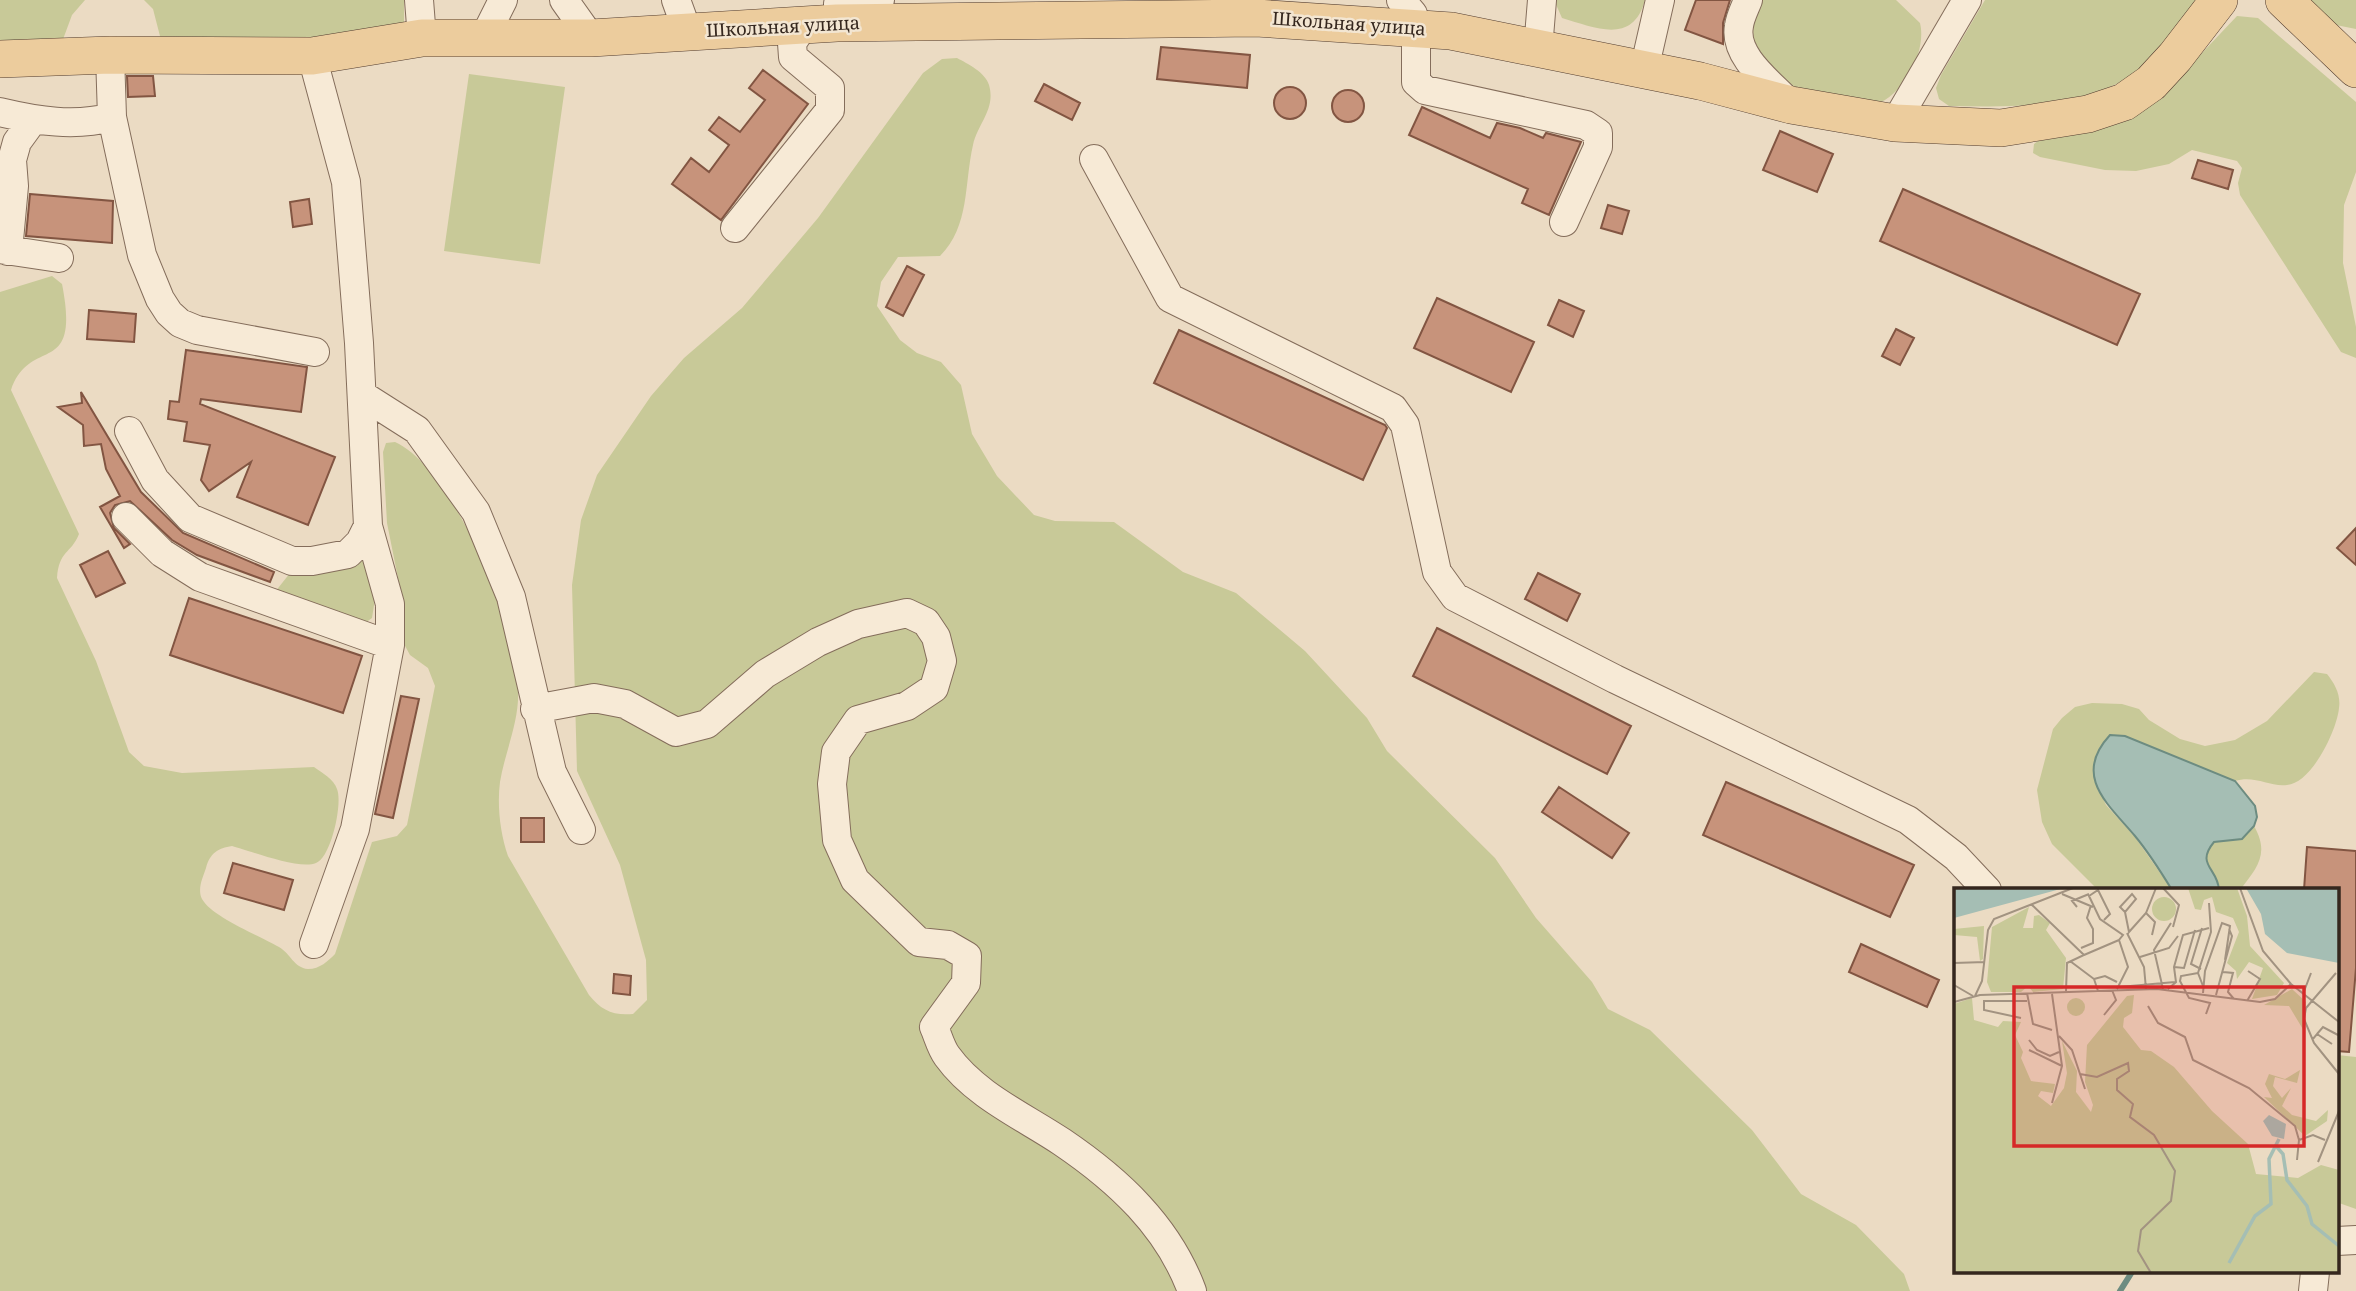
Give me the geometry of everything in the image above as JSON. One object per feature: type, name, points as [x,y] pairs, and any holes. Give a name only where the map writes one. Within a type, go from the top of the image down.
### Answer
[{"type":"main road","name":"Школьная улица","points":[[0,60],[110,55],[312,56],[422,38],[591,38],[682,16],[1078,9],[1266,9],[1408,14],[1451,31],[1700,81],[1791,105],[1895,123],[2001,128],[2088,114],[2124,102],[2151,83],[2220,0]]},
{"type":"main road","points":[[2284,0],[2354,61]]},
{"type":"lane","points":[[419,0],[422,38]]},
{"type":"lane","points":[[484,38],[503,0]]},
{"type":"lane","points":[[564,0],[591,38]]},
{"type":"lane","points":[[735,228],[830,110],[830,88],[793,57],[792,43],[829,13],[880,0]]},
{"type":"lane","points":[[1644,70],[1660,0]]},
{"type":"lane","points":[[1748,0],[1739,25],[1738,40],[1743,52],[1791,105]]},
{"type":"lane","points":[[1895,123],[1966,0]]},
{"type":"lane","points":[[1538,49],[1540,3]]},
{"type":"lane","points":[[1408,14],[1416,82],[1425,90],[1586,125],[1598,133],[1598,147],[1564,222]]},
{"type":"lane","points":[[110,55],[112,117],[142,255],[160,299],[169,313],[180,323],[197,330],[315,352]]},
{"type":"lane","points":[[312,56],[346,182],[362,395],[368,526],[390,604],[390,645],[355,829],[314,944]]},
{"type":"lane","points":[[0,112],[33,120],[94,122],[112,117]]},
{"type":"lane","points":[[33,120],[17,142],[12,160],[14,186],[4,250],[59,258]]},
{"type":"lane","points":[[1094,159],[1170,298],[1393,408],[1405,425],[1437,572],[1455,597],[1615,679],[1908,820],[1956,857],[1985,888]]},
{"type":"lane","points":[[362,395],[417,430],[475,512],[511,597],[535,709],[552,772],[581,830]]},
{"type":"lane","points":[[129,431],[155,480],[190,518],[292,561],[312,562],[348,554],[360,542],[368,526]]},
{"type":"lane","points":[[126,517],[162,553],[200,577],[390,645]]},
{"type":"lane","points":[[535,709],[594,698],[625,704],[676,732],[707,724],[765,674],[818,642],[858,624],[907,613],[926,622],[936,637],[942,661],[934,688],[907,706],[858,720],[836,752],[832,784],[837,840],[855,880],[919,942],[948,945],[967,956],[966,983],[934,1027],[946,1055],[975,1086],[1064,1143],[1138,1201],[1181,1260],[1192,1291]]},
{"type":"lane","points":[[2338,1241],[2356,1240]]},
{"type":"green space","points":[[0,0],[85,0],[72,15],[62,42],[0,43]]},
{"type":"green space","points":[[144,0],[404,0],[404,23],[371,37],[161,40],[153,9]]},
{"type":"green space","points":[[1554,0],[1645,0],[1632,23],[1612,30],[1562,18]]},
{"type":"green space","points":[[1762,0],[1896,0],[1920,23],[1917,59],[1896,91],[1876,104],[1796,88],[1771,65],[1755,41],[1755,20]]},
{"type":"green space","points":[[1985,0],[2199,0],[2197,10],[2160,51],[2136,72],[2115,84],[2070,100],[2046,104],[1949,106],[1939,99],[1936,88]]},
{"type":"green space","points":[[2306,0],[2356,0],[2356,29],[2336,25]]},
{"type":"green space","points":[[2237,16],[2258,18],[2356,102],[2356,172],[2344,205],[2343,263],[2356,327],[2356,358],[2341,352],[2240,195],[2238,183],[2242,168],[2237,161],[2192,150],[2169,164],[2136,171],[2105,170],[2040,157],[2033,153],[2034,144],[2038,141],[2088,132],[2184,72]]},
{"type":"green space","points":[[957,58],[984,76],[991,94],[988,109],[973,145],[957,231],[940,256],[898,257],[881,282],[877,306],[900,340],[917,353],[941,362],[961,385],[972,434],[997,476],[1034,515],[1055,521],[1114,522],[1183,572],[1236,593],[1305,651],[1367,718],[1387,751],[1495,858],[1536,918],[1592,982],[1608,1009],[1650,1030],[1752,1130],[1801,1194],[1856,1225],[1904,1274],[1910,1291],[0,1291],[0,292],[52,276],[62,284],[66,314],[65,333],[59,345],[51,352],[30,363],[19,373],[11,390],[79,534],[60,562],[57,578],[96,661],[129,752],[144,766],[182,773],[314,767],[331,779],[337,789],[338,806],[334,829],[321,859],[316,863],[298,864],[232,846],[223,848],[215,852],[210,859],[201,883],[202,899],[207,906],[279,947],[299,966],[316,968],[335,954],[372,842],[397,836],[407,825],[435,686],[428,668],[410,655],[404,644],[403,603],[387,523],[383,452],[386,443],[395,442],[418,458],[460,515],[478,552],[506,626],[518,688],[517,712],[499,791],[501,829],[508,856],[589,995],[608,1011],[633,1014],[647,1000],[646,960],[620,865],[577,771],[572,585],[581,520],[597,475],[651,396],[684,358],[742,308],[818,218],[923,73],[942,59]]},
{"type":"green space","points":[[469,74],[565,87],[540,264],[444,251]]},
{"type":"green space","points":[[364,557],[375,599],[372,618],[365,623],[275,592],[290,573]]},
{"type":"green space","points":[[2314,672],[2327,674],[2335,686],[2339,708],[2334,729],[2314,766],[2296,782],[2280,785],[2249,779],[2235,781],[2125,736],[2096,783],[2106,805],[2135,837],[2171,888],[2096,888],[2052,844],[2042,822],[2037,790],[2053,729],[2075,707],[2092,703],[2122,704],[2139,709],[2149,720],[2180,739],[2205,746],[2235,740],[2267,721]]},
{"type":"green space","points":[[2254,826],[2261,845],[2256,867],[2241,888],[2219,888],[2207,862],[2209,850],[2214,842],[2242,839]]},
{"type":"green space","points":[[2338,1055],[2356,1057],[2356,1209],[2339,1203]]},
{"type":"shaded area","points":[[2110,735],[2125,736],[2235,781],[2255,806],[2257,817],[2254,826],[2242,839],[2214,842],[2209,850],[2207,861],[2219,888],[2171,888],[2145,849],[2098,789],[2094,764],[2099,750]]},
{"type":"building","points":[[1696,0],[1730,0],[1723,23],[1723,44],[1685,30]]},
{"type":"building","points":[[1161,47],[1250,55],[1247,88],[1157,79]]},
{"type":"building","points":[[763,70],[808,104],[721,220],[672,184],[691,158],[709,172],[729,145],[709,130],[719,117],[740,132],[765,100],[749,88]]},
{"type":"building","points":[[127,76],[153,76],[155,96],[128,97]]},
{"type":"building","points":[[1044,84],[1080,103],[1072,120],[1035,101]]},
{"type":"building","points":[[1290,87],[1301,92],[1306,103],[1301,114],[1290,119],[1279,114],[1274,103],[1279,92]]},
{"type":"building","points":[[1348,90],[1359,95],[1364,106],[1359,117],[1348,122],[1337,117],[1332,106],[1337,95]]},
{"type":"building","points":[[1422,107],[1490,138],[1497,123],[1520,128],[1543,138],[1546,133],[1581,142],[1549,215],[1522,203],[1528,189],[1409,135]]},
{"type":"building","points":[[1780,131],[1833,154],[1817,192],[1763,170]]},
{"type":"building","points":[[2198,160],[2233,170],[2228,189],[2192,178]]},
{"type":"building","points":[[1903,189],[2140,294],[2117,345],[1880,241]]},
{"type":"building","points":[[30,194],[113,201],[112,243],[26,236]]},
{"type":"building","points":[[309,199],[312,224],[293,227],[290,202]]},
{"type":"building","points":[[1608,205],[1629,211],[1622,234],[1601,228]]},
{"type":"building","points":[[907,266],[924,275],[903,316],[886,307]]},
{"type":"building","points":[[1437,298],[1534,342],[1511,392],[1414,348]]},
{"type":"building","points":[[1559,300],[1584,311],[1573,337],[1548,325]]},
{"type":"building","points":[[89,310],[136,314],[134,342],[87,339]]},
{"type":"building","points":[[1896,329],[1914,338],[1900,365],[1882,356]]},
{"type":"building","points":[[1179,330],[1385,425],[1387,428],[1363,480],[1154,383]]},
{"type":"building","points":[[186,350],[307,367],[301,412],[201,399],[200,404],[335,457],[308,525],[237,497],[251,462],[209,491],[201,480],[210,445],[184,441],[187,422],[168,419],[170,401],[179,402]]},
{"type":"building","points":[[81,392],[141,492],[183,533],[274,572],[270,582],[197,555],[172,540],[130,501],[115,505],[110,513],[114,528],[130,544],[124,548],[100,507],[120,496],[106,469],[101,444],[84,446],[83,425],[58,407],[82,403]]},
{"type":"building","points":[[2356,528],[2356,565],[2337,548]]},
{"type":"building","points":[[108,551],[125,583],[96,597],[80,565]]},
{"type":"building","points":[[1538,573],[1580,594],[1567,621],[1525,599]]},
{"type":"building","points":[[189,598],[362,656],[343,713],[170,655]]},
{"type":"building","points":[[1437,628],[1631,726],[1607,774],[1413,676]]},
{"type":"building","points":[[401,696],[419,699],[393,818],[375,814]]},
{"type":"building","points":[[1726,782],[1914,865],[1890,917],[1703,835]]},
{"type":"building","points":[[1559,787],[1629,833],[1612,858],[1542,812]]},
{"type":"building","points":[[521,818],[544,818],[544,842],[521,842]]},
{"type":"building","points":[[2307,847],[2356,851],[2356,968],[2349,1052],[2338,1051],[2338,888],[2304,888]]},
{"type":"building","points":[[233,863],[293,880],[284,910],[224,893]]},
{"type":"building","points":[[1861,944],[1939,980],[1927,1007],[1849,972]]},
{"type":"building","points":[[614,974],[631,976],[630,995],[613,993]]},
{"type":"waterway","points":[[2120,1291],[2131,1274]]}]
